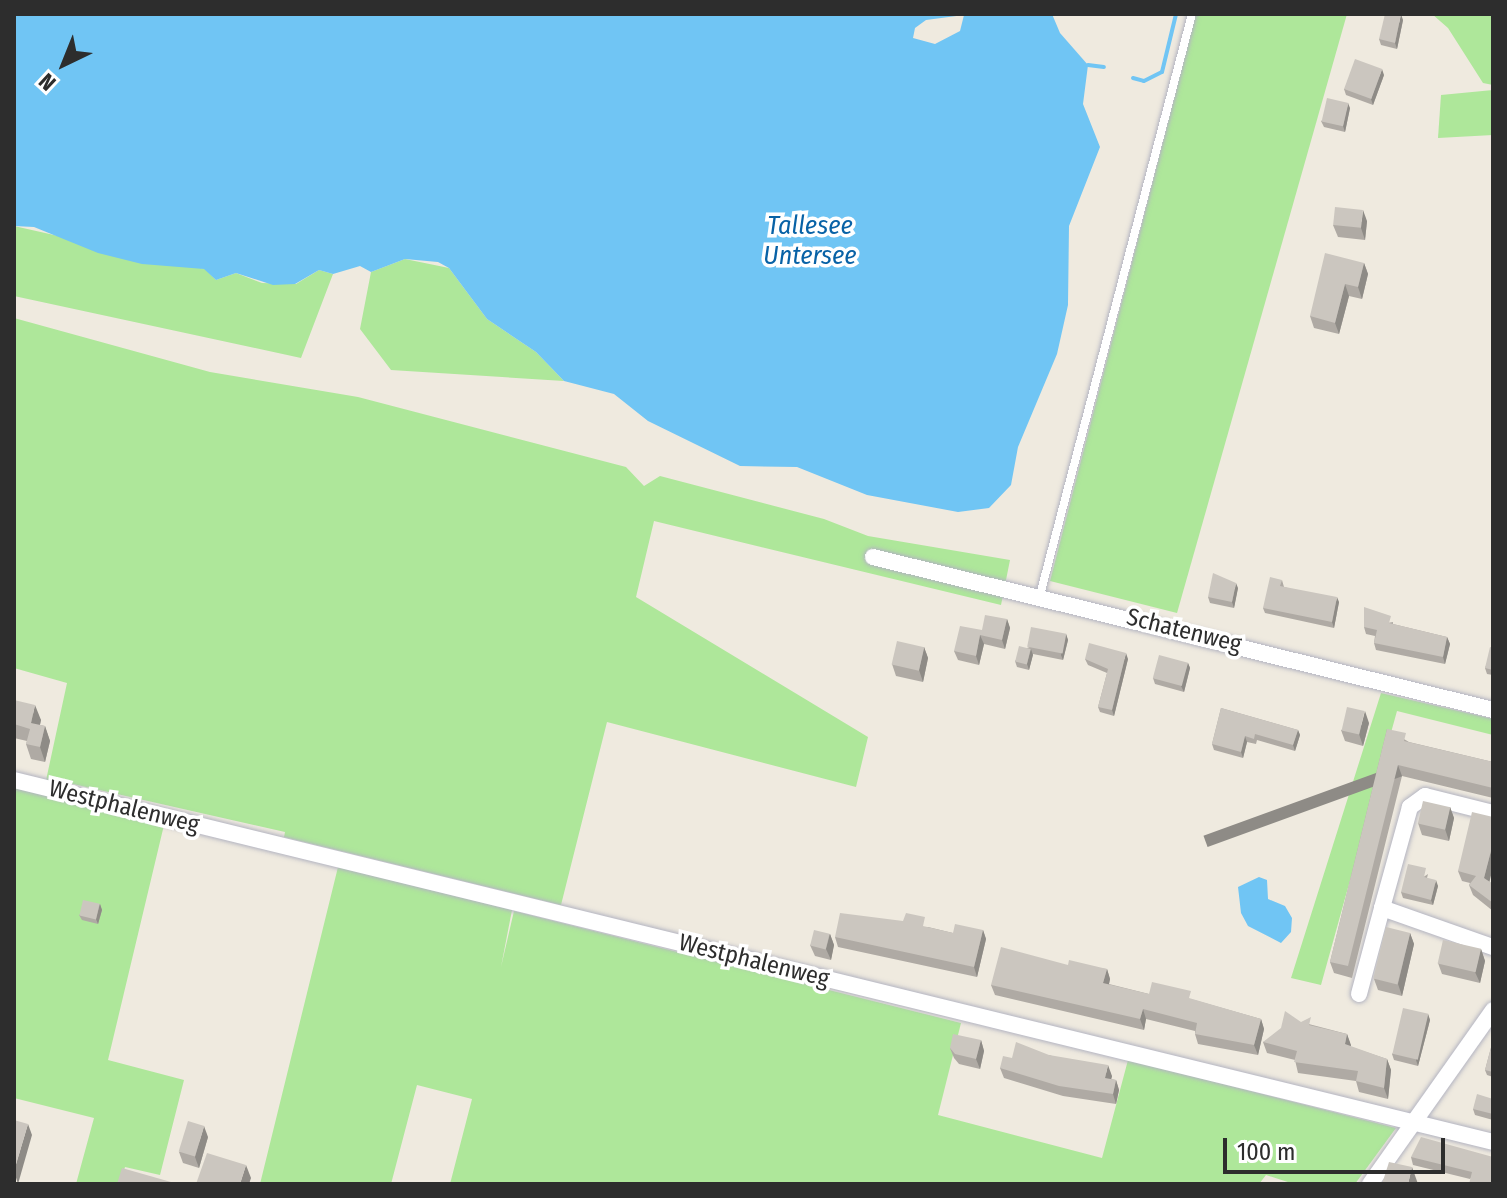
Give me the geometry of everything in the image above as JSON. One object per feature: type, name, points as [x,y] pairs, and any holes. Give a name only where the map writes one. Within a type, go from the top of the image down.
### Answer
[{"type":"street","name":"Schatenweg","points":[[873,557],[1040,595],[1493,710]]},
{"type":"street","name":"Westphalenweg","points":[[14,780],[1493,1142]]},
{"type":"street","points":[[1359,994],[1410,807],[1425,796],[1493,813]]},
{"type":"street","points":[[1382,908],[1493,947]]},
{"type":"street","points":[[1370,1184],[1493,1010]]},
{"type":"lane","points":[[1040,595],[1192,14]]},
{"type":"green space","points":[[1196,14],[1347,14],[1177,613],[1050,581]]},
{"type":"green space","points":[[1432,14],[1493,14],[1493,85],[1483,83],[1448,28]]},
{"type":"green space","points":[[1493,90],[1493,135],[1438,138],[1441,95]]},
{"type":"green space","points":[[14,226],[205,269],[216,280],[236,273],[262,283],[296,284],[319,270],[333,274],[301,358],[14,296]]},
{"type":"green space","points":[[405,259],[449,268],[487,319],[536,352],[564,381],[391,370],[360,329],[371,272]]},
{"type":"green space","points":[[14,318],[210,372],[358,397],[626,467],[644,486],[660,476],[824,519],[868,536],[1010,560],[1001,605],[654,521],[636,597],[868,737],[856,787],[607,722],[561,905],[284,837],[285,832],[64,782],[62,790],[45,785],[67,683],[14,668]]},
{"type":"green space","points":[[1381,693],[1493,719],[1493,735],[1397,711],[1321,985],[1291,978]]},
{"type":"green space","points":[[14,787],[164,825],[108,1060],[184,1080],[160,1175],[125,1167],[120,1184],[76,1184],[94,1118],[14,1098]]},
{"type":"green space","points":[[338,867],[512,910],[501,967],[514,911],[961,1023],[938,1115],[1102,1158],[1128,1060],[1396,1128],[1355,1184],[1294,1184],[1266,1175],[1259,1184],[450,1184],[472,1099],[417,1085],[391,1184],[260,1184]]},
{"type":"water","name":"Tallesee Untersee","points":[[14,14],[1052,14],[1060,33],[1088,65],[1083,104],[1100,147],[1069,226],[1068,305],[1057,354],[1018,447],[1011,485],[989,508],[958,512],[867,495],[797,467],[740,466],[648,421],[614,394],[564,381],[536,352],[487,319],[449,268],[438,262],[405,259],[371,272],[360,266],[333,274],[319,270],[295,284],[273,285],[236,273],[216,280],[204,269],[142,264],[98,253],[34,227],[14,226]],"holes":[[[964,15],[960,31],[935,44],[913,38],[915,28],[926,20]]]},
{"type":"water","points":[[1259,877],[1267,880],[1268,899],[1285,906],[1292,918],[1291,932],[1281,943],[1248,926],[1241,913],[1238,887]]},
{"type":"building","points":[[1385,14],[1401,14],[1395,43],[1379,39]]},
{"type":"building","points":[[1355,59],[1382,69],[1371,99],[1344,89]]},
{"type":"building","points":[[1327,98],[1348,103],[1343,126],[1322,121]]},
{"type":"building","points":[[1335,207],[1363,210],[1361,228],[1333,225]]},
{"type":"building","points":[[1325,253],[1364,263],[1358,287],[1345,284],[1335,323],[1310,316]]},
{"type":"building","points":[[1213,573],[1236,583],[1232,602],[1208,597]]},
{"type":"building","points":[[1270,577],[1282,580],[1280,586],[1337,597],[1332,622],[1263,608]]},
{"type":"building","points":[[1364,607],[1391,616],[1389,623],[1447,637],[1443,657],[1374,643],[1377,630],[1364,627]]},
{"type":"building","points":[[985,615],[1007,619],[1002,640],[980,635],[976,656],[954,651],[960,626],[982,630]]},
{"type":"building","points":[[1031,627],[1066,634],[1063,654],[1027,647]]},
{"type":"building","points":[[897,641],[924,647],[919,671],[892,664]]},
{"type":"building","points":[[1089,643],[1126,653],[1112,710],[1098,707],[1108,669],[1085,659]]},
{"type":"building","points":[[1019,646],[1031,649],[1027,664],[1015,662]]},
{"type":"building","points":[[1490,647],[1493,648],[1493,670],[1485,668]]},
{"type":"building","points":[[1159,655],[1188,663],[1182,686],[1153,678]]},
{"type":"building","points":[[14,700],[35,705],[31,723],[45,726],[40,747],[26,744],[30,729],[14,724]]},
{"type":"building","points":[[1347,707],[1365,711],[1359,734],[1342,730]]},
{"type":"building","points":[[1221,708],[1298,730],[1293,745],[1255,734],[1254,739],[1245,736],[1241,752],[1212,744]]},
{"type":"building","points":[[1387,729],[1406,733],[1404,741],[1493,762],[1493,788],[1398,765],[1348,966],[1330,962]]},
{"type":"building","points":[[1423,801],[1450,807],[1445,830],[1418,823]]},
{"type":"building","points":[[1472,812],[1493,817],[1493,843],[1484,878],[1493,884],[1493,903],[1469,885],[1476,876],[1458,871]]},
{"type":"building","points":[[1408,864],[1426,868],[1424,877],[1436,880],[1431,900],[1401,892]]},
{"type":"building","points":[[83,900],[100,904],[96,919],[79,916]]},
{"type":"building","points":[[840,913],[903,921],[906,913],[925,917],[923,926],[953,933],[955,924],[983,930],[974,967],[835,937]]},
{"type":"building","points":[[1386,927],[1410,933],[1397,984],[1373,978]]},
{"type":"building","points":[[814,930],[830,934],[826,949],[810,946]]},
{"type":"building","points":[[1443,940],[1481,949],[1476,972],[1438,963]]},
{"type":"building","points":[[1001,947],[1068,965],[1069,960],[1107,969],[1103,983],[1149,994],[1152,982],[1191,991],[1189,998],[1261,1019],[1254,1045],[1195,1034],[1197,1023],[1143,1009],[1140,1019],[991,985]]},
{"type":"building","points":[[1403,1008],[1428,1014],[1418,1060],[1392,1054]]},
{"type":"building","points":[[1285,1011],[1301,1022],[1311,1017],[1309,1025],[1347,1034],[1345,1044],[1387,1059],[1384,1088],[1356,1081],[1358,1071],[1294,1062],[1297,1051],[1263,1042],[1281,1028]]},
{"type":"building","points":[[953,1034],[981,1040],[976,1059],[955,1054],[950,1048]]},
{"type":"building","points":[[1493,1040],[1493,1072],[1485,1070]]},
{"type":"building","points":[[1016,1042],[1049,1055],[1108,1065],[1105,1078],[1116,1080],[1113,1094],[1059,1086],[1000,1068],[1003,1056],[1012,1058]]},
{"type":"building","points":[[1477,1094],[1493,1099],[1493,1114],[1473,1109]]},
{"type":"building","points":[[14,1120],[28,1124],[14,1171]]},
{"type":"building","points":[[188,1121],[204,1126],[195,1157],[179,1152]]},
{"type":"building","points":[[1421,1137],[1493,1157],[1493,1184],[1469,1184],[1472,1172],[1411,1157]]},
{"type":"building","points":[[207,1153],[246,1165],[240,1184],[196,1184]]},
{"type":"building","points":[[1389,1162],[1412,1167],[1408,1184],[1382,1184]]},
{"type":"building","points":[[122,1168],[171,1182],[117,1184]]},
{"type":"waterway","points":[[1133,78],[1144,81],[1162,72],[1176,14]]},
{"type":"waterway","points":[[1088,65],[1104,67]]}]
